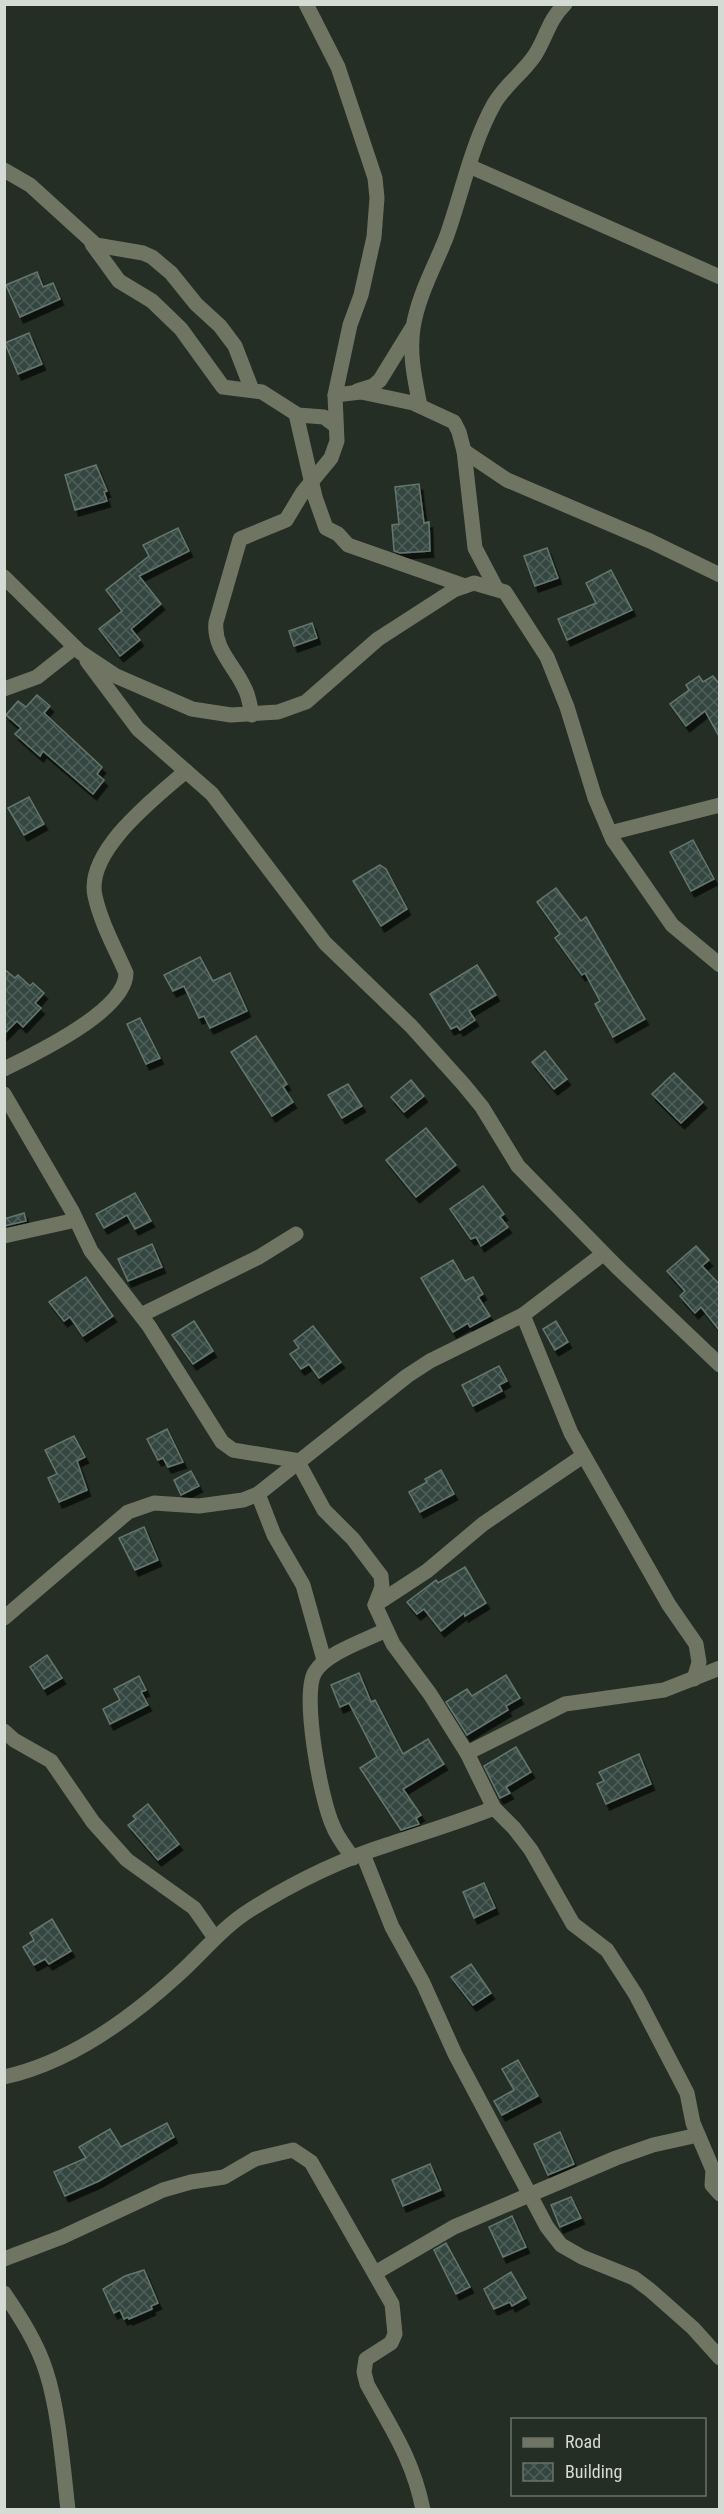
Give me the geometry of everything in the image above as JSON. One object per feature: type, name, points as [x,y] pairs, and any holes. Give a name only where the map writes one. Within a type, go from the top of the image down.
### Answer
[{"type":"street","points":[[252,715],[245,688],[219,645],[215,633],[216,622],[240,539],[286,520],[299,496],[331,458],[337,441],[335,395],[350,325],[361,295],[370,257],[377,198],[375,178],[338,67],[306,4]]},
{"type":"street","points":[[420,406],[413,371],[414,326],[425,286],[446,237],[469,166],[493,106],[504,89],[530,62],[540,47],[547,27],[565,4]]},
{"type":"street","points":[[469,166],[720,277]]},
{"type":"street","points":[[4,170],[30,184],[88,239],[119,282],[152,301],[181,329],[223,387],[231,390],[252,390],[271,395],[296,414],[304,417],[324,417],[336,426]]},
{"type":"street","points":[[88,239],[102,247],[142,253],[152,257],[171,273],[235,346],[252,390]]},
{"type":"street","points":[[335,395],[356,392],[373,386],[380,380],[414,326]]},
{"type":"street","points":[[356,392],[420,406],[454,422],[464,452],[475,548],[496,588]]},
{"type":"street","points":[[296,414],[324,525],[338,534],[348,545],[465,586]]},
{"type":"street","points":[[464,452],[507,480],[650,541],[720,575]]},
{"type":"street","points":[[4,577],[78,650],[138,729],[212,794],[325,943],[411,1026],[464,1085],[482,1107],[518,1166],[603,1254],[720,1365]]},
{"type":"street","points":[[78,650],[116,676],[168,700],[202,710],[231,715],[278,712],[306,702],[378,639],[430,603],[474,583],[505,592],[547,657],[567,707],[595,798],[610,833],[632,869],[672,925],[720,965]]},
{"type":"street","points":[[4,689],[37,677],[78,650]]},
{"type":"street","points":[[4,1069],[32,1056],[84,1024],[116,999],[125,982],[126,973],[95,896],[97,870],[106,851],[119,835],[149,802],[186,771]]},
{"type":"street","points":[[610,833],[720,805]]},
{"type":"street","points":[[4,1094],[76,1220],[90,1251],[141,1316],[222,1442],[233,1450],[299,1462]]},
{"type":"street","points":[[4,1236],[76,1220]]},
{"type":"street","points":[[141,1316],[259,1257],[296,1234]]},
{"type":"street","points":[[4,1618],[128,1512],[154,1503],[199,1506],[243,1500],[258,1494],[406,1376],[430,1361],[524,1315],[603,1254]]},
{"type":"street","points":[[524,1315],[571,1433],[583,1456],[669,1605],[696,1644],[699,1662],[694,1679]]},
{"type":"street","points":[[375,1605],[427,1571],[483,1524],[583,1456]]},
{"type":"street","points":[[299,1462],[324,1510],[353,1539],[381,1576],[382,1587],[375,1605],[386,1630],[467,1753],[494,1808],[514,1827],[535,1857],[552,1883],[561,1907],[573,1924],[607,1950],[636,1995],[687,2093],[698,2135],[713,2170],[712,2186],[720,2194]]},
{"type":"street","points":[[258,1494],[274,1534],[303,1585],[324,1660]]},
{"type":"street","points":[[386,1630],[324,1660],[315,1671],[310,1686],[319,1781],[333,1827],[358,1856],[392,1927],[423,1983],[455,2054],[547,2227],[561,2245],[582,2257],[634,2278],[693,2328],[720,2358]]},
{"type":"street","points":[[467,1753],[565,1704],[664,1690],[720,1668]]},
{"type":"street","points":[[4,1731],[14,1740],[51,1761],[93,1822],[127,1860],[194,1908],[215,1938]]},
{"type":"street","points":[[4,2078],[59,2058],[135,2012],[215,1938],[250,1910],[358,1856],[444,1828],[494,1808]]},
{"type":"street","points":[[375,2273],[454,2227],[616,2158],[653,2145],[698,2135]]},
{"type":"street","points":[[4,2259],[62,2237],[163,2190],[191,2182],[224,2177],[255,2159],[293,2150],[311,2162],[392,2304],[395,2334],[391,2343],[366,2359],[364,2372],[367,2384],[408,2455],[417,2480],[423,2510]]},
{"type":"street","points":[[4,2294],[26,2327],[46,2371],[54,2401],[69,2510]]},
{"type":"building","points":[[37,272],[43,287],[53,283],[60,299],[20,317],[6,285]]},
{"type":"building","points":[[29,333],[42,364],[18,374],[5,343]]},
{"type":"building","points":[[96,465],[107,491],[104,492],[107,501],[75,510],[65,475]]},
{"type":"building","points":[[419,484],[424,523],[429,522],[430,551],[400,553],[394,551],[392,525],[399,524],[395,487]]},
{"type":"building","points":[[178,528],[189,551],[139,576],[161,604],[131,629],[140,640],[120,656],[99,629],[122,611],[106,590],[149,556],[143,545]]},
{"type":"building","points":[[547,548],[558,578],[535,586],[524,556]]},
{"type":"building","points":[[611,570],[632,610],[567,640],[558,619],[596,603],[586,583]]},
{"type":"building","points":[[312,623],[317,638],[294,646],[289,631]]},
{"type":"building","points":[[699,676],[703,682],[713,676],[720,685],[720,738],[705,711],[686,726],[670,704],[689,690],[686,685]]},
{"type":"building","points":[[37,695],[50,706],[44,713],[102,767],[97,774],[104,780],[93,794],[43,751],[40,756],[15,734],[21,728],[6,715],[18,701],[26,707]]},
{"type":"building","points":[[29,797],[44,824],[24,835],[8,808]]},
{"type":"building","points":[[693,840],[714,879],[691,891],[670,852]]},
{"type":"building","points":[[380,865],[386,869],[407,909],[381,926],[353,881]]},
{"type":"building","points":[[556,888],[581,921],[586,917],[645,1019],[613,1037],[595,1004],[600,1001],[585,973],[582,975],[555,938],[560,934],[537,902]]},
{"type":"building","points":[[200,957],[213,981],[230,973],[247,1011],[210,1028],[204,1016],[199,1018],[184,986],[173,991],[164,975]]},
{"type":"building","points":[[477,965],[496,995],[469,1011],[475,1020],[460,1030],[457,1026],[451,1029],[430,994]]},
{"type":"building","points":[[4,969],[15,978],[18,975],[30,986],[33,983],[44,993],[35,1003],[41,1008],[23,1027],[17,1021],[4,1034]]},
{"type":"building","points":[[140,1018],[160,1058],[146,1064],[127,1024]]},
{"type":"building","points":[[256,1036],[287,1084],[283,1087],[293,1102],[272,1116],[231,1052]]},
{"type":"building","points":[[545,1051],[567,1079],[554,1089],[532,1062]]},
{"type":"building","points":[[674,1073],[703,1102],[681,1123],[652,1094]]},
{"type":"building","points":[[411,1080],[424,1096],[404,1112],[391,1097]]},
{"type":"building","points":[[348,1084],[362,1106],[342,1118],[328,1095]]},
{"type":"building","points":[[426,1128],[456,1165],[416,1197],[386,1160]]},
{"type":"building","points":[[483,1186],[504,1214],[500,1217],[508,1227],[481,1246],[476,1237],[471,1239],[450,1209]]},
{"type":"building","points":[[135,1193],[151,1221],[135,1229],[127,1215],[104,1228],[96,1214]]},
{"type":"building","points":[[24,1213],[26,1221],[4,1226],[4,1219]]},
{"type":"building","points":[[152,1244],[162,1267],[128,1281],[118,1259]]},
{"type":"building","points":[[696,1246],[709,1260],[702,1266],[720,1285],[720,1331],[701,1307],[695,1313],[680,1296],[685,1291],[667,1271]]},
{"type":"building","points":[[453,1260],[465,1281],[473,1277],[483,1294],[478,1297],[490,1316],[470,1327],[468,1323],[453,1332],[421,1278]]},
{"type":"building","points":[[86,1277],[113,1316],[83,1336],[70,1317],[64,1321],[49,1302]]},
{"type":"building","points":[[194,1321],[213,1351],[193,1364],[172,1335]]},
{"type":"building","points":[[556,1321],[568,1342],[555,1350],[543,1329]]},
{"type":"building","points":[[313,1326],[341,1362],[319,1378],[309,1364],[301,1369],[290,1354],[299,1348],[294,1341]]},
{"type":"building","points":[[499,1366],[507,1381],[499,1385],[502,1391],[473,1406],[462,1385]]},
{"type":"building","points":[[167,1429],[183,1462],[168,1467],[163,1458],[158,1460],[147,1439]]},
{"type":"building","points":[[74,1436],[85,1457],[77,1461],[87,1490],[59,1502],[48,1478],[57,1474],[45,1450]]},
{"type":"building","points":[[441,1470],[454,1494],[420,1512],[409,1492],[427,1482],[425,1479]]},
{"type":"building","points":[[191,1471],[199,1486],[181,1495],[174,1480]]},
{"type":"building","points":[[144,1527],[158,1560],[135,1570],[119,1538]]},
{"type":"building","points":[[465,1567],[486,1603],[465,1616],[464,1613],[441,1631],[424,1609],[417,1614],[407,1602],[436,1580],[438,1583]]},
{"type":"building","points":[[47,1655],[62,1678],[44,1689],[30,1667]]},
{"type":"building","points":[[359,1673],[371,1702],[375,1700],[403,1754],[428,1739],[444,1764],[403,1789],[421,1815],[416,1818],[419,1824],[401,1830],[360,1768],[377,1757],[349,1703],[340,1707],[331,1685]]},
{"type":"building","points":[[506,1675],[520,1698],[506,1706],[508,1710],[467,1735],[446,1702],[467,1689],[472,1696]]},
{"type":"building","points":[[139,1676],[146,1690],[141,1692],[148,1705],[110,1724],[103,1709],[120,1700],[114,1689]]},
{"type":"building","points":[[516,1747],[531,1772],[506,1787],[510,1793],[500,1798],[484,1766]]},
{"type":"building","points":[[639,1754],[651,1784],[606,1804],[597,1784],[604,1781],[599,1772]]},
{"type":"building","points":[[148,1804],[179,1844],[158,1860],[128,1825],[136,1819],[133,1816]]},
{"type":"building","points":[[484,1883],[495,1908],[474,1918],[463,1892]]},
{"type":"building","points":[[52,1919],[71,1951],[49,1964],[45,1959],[34,1965],[23,1947],[34,1940],[30,1933]]},
{"type":"building","points":[[471,1964],[491,1993],[473,2005],[451,1977]]},
{"type":"building","points":[[518,2060],[538,2096],[502,2115],[494,2101],[514,2090],[502,2069]]},
{"type":"building","points":[[167,2123],[174,2137],[99,2181],[65,2196],[54,2172],[86,2158],[79,2147],[110,2129],[121,2147]]},
{"type":"building","points":[[560,2132],[574,2164],[548,2175],[534,2144]]},
{"type":"building","points":[[430,2164],[441,2190],[403,2206],[392,2180]]},
{"type":"building","points":[[571,2197],[581,2218],[560,2227],[551,2205]]},
{"type":"building","points":[[512,2216],[526,2247],[503,2257],[489,2227]]},
{"type":"building","points":[[446,2243],[470,2287],[456,2294],[434,2250]]},
{"type":"building","points":[[144,2270],[158,2303],[151,2306],[152,2309],[124,2319],[120,2310],[114,2313],[103,2289],[125,2276]]},
{"type":"building","points":[[511,2272],[526,2298],[512,2306],[510,2302],[494,2309],[484,2289]]}]
